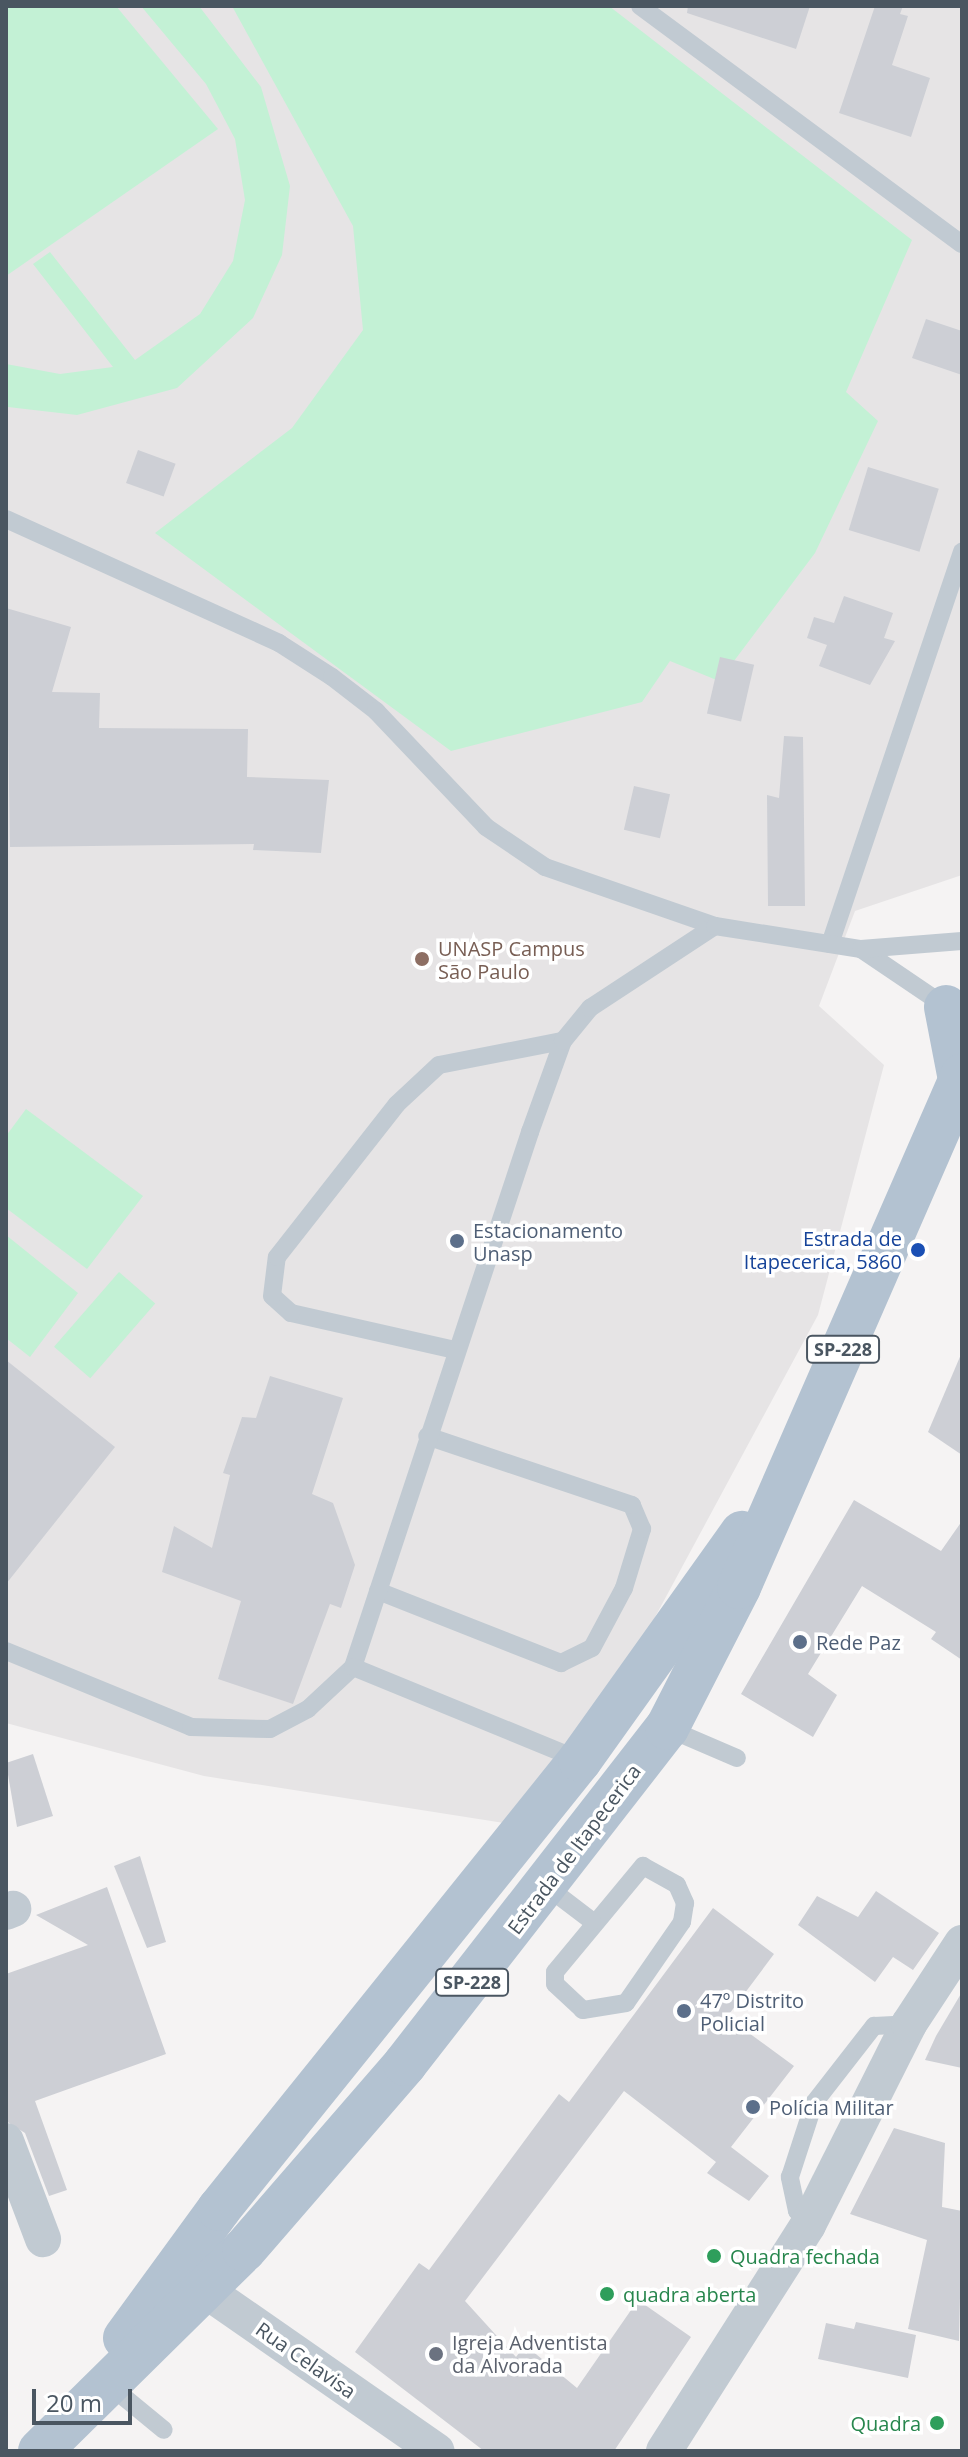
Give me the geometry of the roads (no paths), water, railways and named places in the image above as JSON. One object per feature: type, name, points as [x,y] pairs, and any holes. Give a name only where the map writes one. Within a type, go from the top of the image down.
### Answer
[{"type":"main road","points":[[954,1012],[961,1078]]},
{"type":"main road","name":"Estrada de Itapecerica","points":[[49,2442],[190,2280],[405,2064],[667,1728],[793,1462],[961,1078]]},
{"type":"main road","name":"Estrada de Itapecerica","points":[[49,2442],[108,2384],[190,2280],[580,1760],[793,1462]]},
{"type":"street","points":[[664,2451],[808,2225],[909,2024],[962,1943]]},
{"type":"street","points":[[6,2141],[43,2239]]},
{"type":"street","name":"Rua Celavisa","points":[[190,2280],[437,2451]]},
{"type":"lane","points":[[640,6],[962,244]]},
{"type":"lane","points":[[6,519],[279,643],[332,677],[376,711],[486,827],[545,867],[715,926],[861,949],[962,941]]},
{"type":"lane","points":[[830,944],[962,552]]},
{"type":"lane","points":[[6,1651],[191,1727],[234,1732],[290,1719],[353,1667],[455,1350],[563,1041],[623,981],[715,926]]},
{"type":"lane","points":[[861,949],[954,1012]]},
{"type":"lane","points":[[455,1350],[291,1313],[272,1296],[277,1257],[397,1104],[439,1065],[563,1041]]},
{"type":"lane","points":[[378,1591],[561,1663],[592,1648],[633,1559],[642,1517],[632,1505],[427,1436]]},
{"type":"lane","points":[[353,1667],[580,1760]]},
{"type":"lane","points":[[667,1728],[737,1758]]},
{"type":"lane","points":[[643,1866],[664,1873],[685,1903],[682,1922],[626,2003],[599,2013],[583,2010],[555,1984],[555,1972],[592,1921],[643,1866]]},
{"type":"lane","points":[[546,1886],[592,1921]]},
{"type":"lane","points":[[808,2225],[797,2211],[790,2177],[814,2103],[874,2026],[909,2024]]},
{"type":"lane","points":[[108,2384],[164,2430]]},
{"type":"place","name":"UNASP Campus São Paulo","points":[[422,959]]},
{"type":"place","name":"Estacionamento Unasp","points":[[457,1241]]},
{"type":"place","name":"Estrada de Itapecerica, 5860","points":[[918,1250]]},
{"type":"place","name":"Rede Paz","points":[[800,1642]]},
{"type":"place","name":"47º Distrito Policial","points":[[684,2011]]},
{"type":"place","name":"Polícia Militar","points":[[753,2107]]},
{"type":"place","name":"Quadra fechada","points":[[714,2256]]},
{"type":"place","name":"quadra aberta","points":[[607,2294]]},
{"type":"place","name":"Igreja Adventista da Alvorada","points":[[436,2354]]},
{"type":"place","name":"Quadra","points":[[937,2423]]}]
